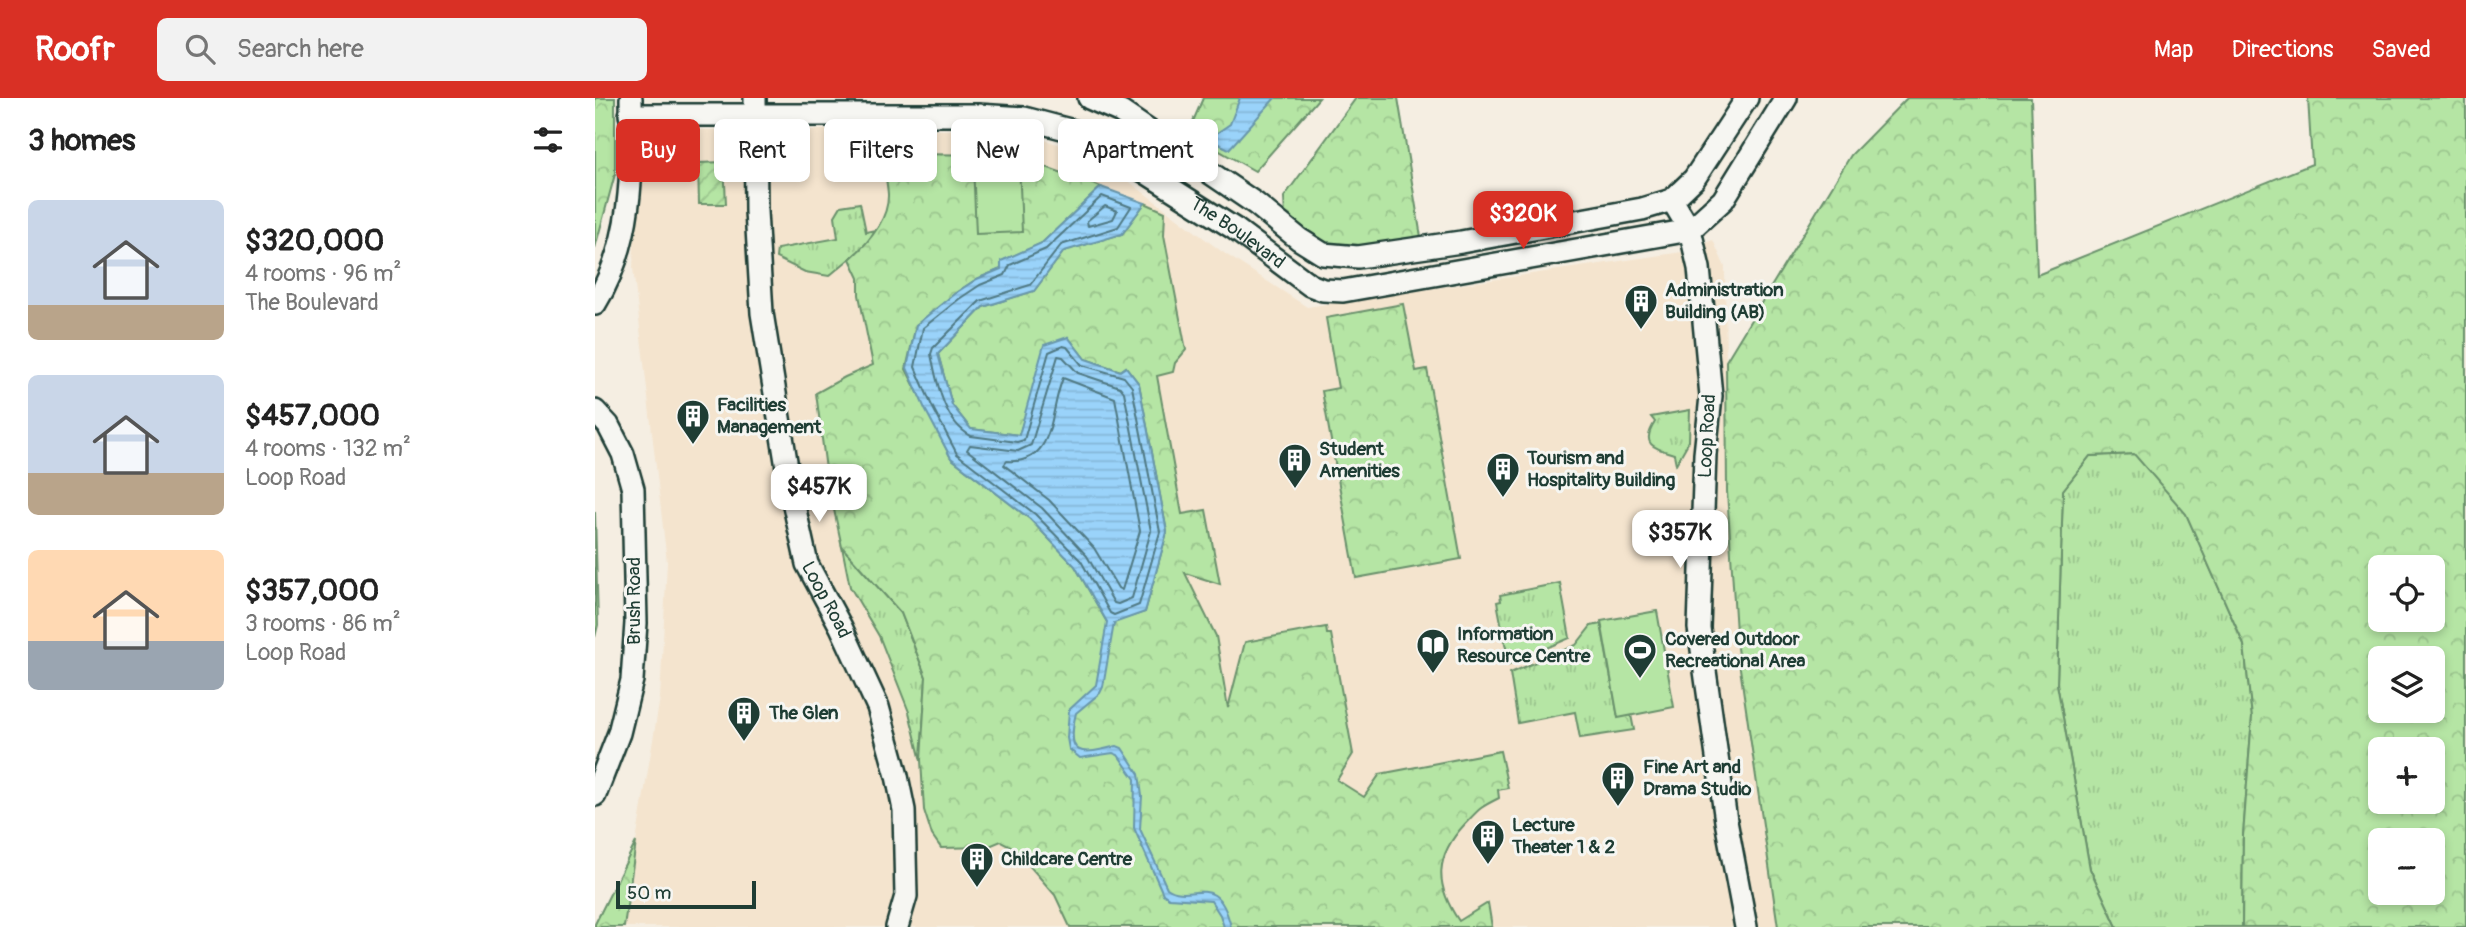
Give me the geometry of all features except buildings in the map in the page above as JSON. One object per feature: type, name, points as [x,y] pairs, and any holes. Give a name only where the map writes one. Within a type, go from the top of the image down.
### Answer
[{"type":"street","name":"The Boulevard","points":[[1089,98],[1121,113],[1256,205],[1299,239],[1331,256],[1358,257],[1430,247],[1642,209],[1672,200],[1694,179],[1747,98]]},
{"type":"street","points":[[1690,230],[1723,200],[1786,98]]},
{"type":"street","name":"The Boulevard","points":[[631,106],[755,106],[1008,116],[1062,127],[1085,134],[1117,153],[1235,229],[1310,285],[1323,289],[1343,291],[1690,230]]},
{"type":"street","points":[[600,296],[616,262],[625,233],[631,186],[631,106]]},
{"type":"street","name":"Loop Road","points":[[755,106],[762,313],[791,492],[807,564],[841,627],[878,707],[897,776],[904,810],[906,896],[897,927]]},
{"type":"street","name":"Loop Road","points":[[1672,200],[1690,230],[1699,268],[1711,396],[1705,454],[1699,628],[1726,821],[1746,927]]},
{"type":"street","name":"Brush Road","points":[[595,411],[608,425],[623,454],[633,489],[636,623],[632,680],[619,733],[595,795]]},
{"type":"shaded area","points":[[700,130],[714,130],[714,182],[810,182],[810,130],[824,130],[824,182],[937,182],[937,130],[951,130],[951,182],[1044,182],[1044,140],[1058,144],[1058,182],[1130,182],[1221,251],[1307,307],[1682,252],[1713,240],[1725,267],[1727,491],[1737,648],[1778,927],[624,927],[660,698],[667,562],[633,268],[637,182],[700,182]]},
{"type":"green space","points":[[595,98],[615,98],[615,174],[595,248]]},
{"type":"green space","points":[[1203,98],[1319,98],[1255,171],[1218,150],[1218,119],[1194,119]]},
{"type":"green space","points":[[1356,98],[1398,98],[1421,237],[1366,247],[1337,246],[1312,238],[1285,217],[1284,197]]},
{"type":"green space","points":[[1907,98],[2031,98],[2037,275],[2312,164],[2308,98],[2466,98],[2466,927],[2242,927],[2243,836],[2252,717],[2244,645],[2186,514],[2134,454],[2090,456],[2063,490],[2057,684],[2090,869],[2117,927],[1778,927],[1737,648],[1727,491],[1726,361],[1851,155]]},
{"type":"green space","points":[[937,154],[951,154],[951,182],[1044,182],[1044,166],[1058,171],[1058,182],[1087,182],[1101,187],[1042,243],[1002,261],[1001,269],[977,279],[957,292],[916,325],[906,369],[951,458],[1030,519],[1075,566],[1108,624],[1145,612],[1167,532],[1139,384],[1126,367],[1121,371],[1085,359],[1068,337],[1031,397],[1019,435],[971,429],[952,405],[938,354],[983,307],[1034,291],[1064,251],[1122,234],[1145,203],[1165,212],[1164,235],[1186,350],[1175,363],[1173,372],[1157,376],[1182,514],[1206,510],[1220,584],[1185,573],[1216,636],[1228,708],[1245,642],[1326,627],[1327,634],[1331,634],[1353,754],[1337,780],[1364,797],[1380,774],[1500,751],[1508,788],[1498,790],[1499,798],[1480,809],[1455,836],[1443,859],[1441,871],[1445,895],[1459,921],[1488,903],[1492,927],[1070,927],[1055,895],[1014,848],[1001,841],[987,847],[941,848],[932,835],[924,810],[921,760],[926,677],[901,613],[842,547],[827,477],[816,393],[873,365],[859,295],[859,278],[850,259],[864,246],[881,222],[888,194],[886,182],[937,182]]},
{"type":"green space","points":[[714,162],[714,182],[725,182],[726,204],[699,204],[700,163]]},
{"type":"green space","points":[[974,182],[1020,182],[1022,232],[976,234]]},
{"type":"green space","points":[[860,203],[866,232],[875,230],[866,245],[829,276],[805,272],[776,258],[777,249],[838,238],[835,216],[841,206]]},
{"type":"green space","points":[[1403,304],[1416,371],[1427,369],[1461,559],[1356,578],[1322,391],[1338,388],[1326,318]]},
{"type":"green space","points":[[1690,410],[1689,441],[1676,464],[1674,454],[1655,447],[1649,441],[1655,422],[1651,417]]},
{"type":"green space","points":[[2135,454],[2186,513],[2244,645],[2252,717],[2243,836],[2242,927],[2117,927],[2090,869],[2057,684],[2063,490],[2090,456]]},
{"type":"green space","points":[[595,512],[598,625],[595,637]]},
{"type":"green space","points":[[842,547],[901,613],[926,677],[921,761],[909,712],[879,636],[850,587]]},
{"type":"green space","points":[[1560,583],[1570,638],[1509,664],[1497,602],[1501,601],[1500,595]]},
{"type":"green space","name":"Covered Outdoor Recreational Area","points":[[1657,611],[1674,707],[1618,718],[1601,621]]},
{"type":"green space","points":[[1601,624],[1618,717],[1631,715],[1634,730],[1580,738],[1575,712],[1518,723],[1510,673],[1576,645],[1591,626]]},
{"type":"green space","points":[[636,842],[624,927],[595,927],[595,924]]},
{"type":"water","points":[[1240,98],[1275,98],[1229,149],[1218,144],[1218,132],[1230,124]]},
{"type":"water","points":[[1101,187],[1145,203],[1122,234],[1064,251],[1034,291],[983,307],[938,354],[952,405],[971,429],[1019,435],[1044,345],[1068,337],[1085,359],[1120,371],[1126,367],[1139,384],[1167,532],[1145,612],[1114,623],[1103,687],[1100,693],[1076,713],[1073,738],[1079,750],[1094,751],[1117,746],[1122,748],[1139,774],[1142,796],[1140,829],[1167,888],[1176,892],[1211,893],[1225,909],[1231,927],[1224,927],[1211,901],[1169,898],[1163,894],[1134,828],[1135,779],[1118,755],[1113,753],[1080,758],[1069,749],[1069,710],[1096,685],[1107,622],[1075,566],[1030,519],[951,458],[907,368],[916,325],[954,294],[977,279],[1001,269],[1001,261],[1042,243]]},
{"type":"place","name":"Administration Building (AB)","points":[[1641,331]]},
{"type":"place","name":"Facilities Management","points":[[693,446]]},
{"type":"place","name":"Student Amenities","points":[[1295,490]]},
{"type":"place","name":"Tourism and Hospitality Building","points":[[1503,499]]},
{"type":"place","name":"Information Resource Centre","points":[[1433,675]]},
{"type":"place","name":"Covered Outdoor Recreational Area","points":[[1640,680]]},
{"type":"place","name":"The Glen","points":[[744,743]]},
{"type":"place","name":"Fine Art and Drama Studio","points":[[1618,808]]},
{"type":"place","name":"Lecture Theater 1 & 2","points":[[1488,866]]},
{"type":"place","name":"Childcare Centre","points":[[977,889]]}]
